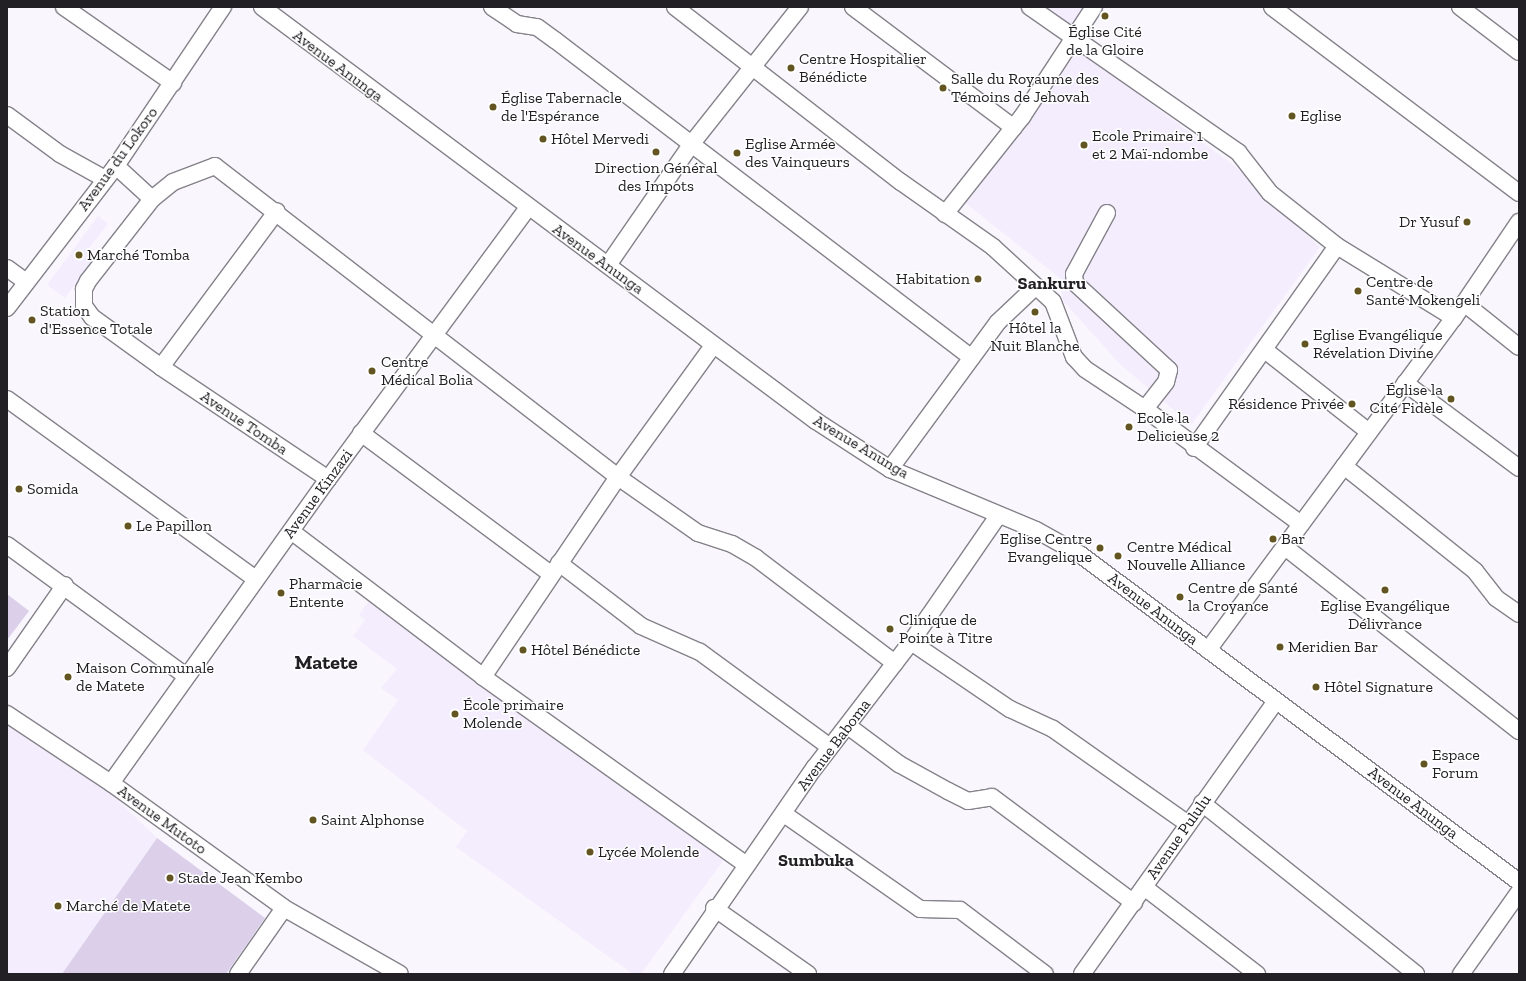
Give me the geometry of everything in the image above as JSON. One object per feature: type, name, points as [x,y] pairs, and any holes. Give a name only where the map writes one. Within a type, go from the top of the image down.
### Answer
[{"type":"street","points":[[64,7],[173,83]]},
{"type":"street","name":"Avenue du Lokoro","points":[[7,308],[116,166],[223,7]]},
{"type":"street","name":"Avenue Anunga","points":[[262,7],[528,208],[608,265],[713,346],[816,421],[890,469],[998,516],[1036,530],[1081,555],[1519,882]]},
{"type":"street","points":[[492,7],[517,24],[537,27],[692,142],[764,203],[972,358]]},
{"type":"street","points":[[675,7],[945,214],[993,247],[1035,288],[1053,302],[1074,357],[1086,370],[1145,409],[1194,448],[1301,524]]},
{"type":"street","points":[[608,265],[692,142],[754,68],[800,7]]},
{"type":"street","points":[[853,7],[1014,128]]},
{"type":"street","points":[[1030,7],[1073,35],[1238,152],[1270,193],[1337,246],[1454,318]]},
{"type":"street","points":[[945,214],[1014,128],[1073,35],[1094,7]]},
{"type":"street","points":[[1272,7],[1519,193]]},
{"type":"street","points":[[1460,7],[1519,52]]},
{"type":"street","points":[[7,115],[60,154],[105,179]]},
{"type":"street","points":[[116,166],[152,199]]},
{"type":"street","name":"Avenue Tomba","points":[[328,479],[161,367],[92,317],[84,299],[88,280],[152,199],[179,179],[215,166],[277,211],[618,477],[698,533],[732,544],[756,558],[895,663]]},
{"type":"street","name":"Avenue Kinzazi","points":[[111,783],[361,433],[436,334],[528,208]]},
{"type":"street","points":[[161,367],[277,211]]},
{"type":"street","points":[[1107,213],[1074,274],[1074,283],[1169,370],[1166,382],[1145,409]]},
{"type":"street","points":[[1208,650],[1454,318],[1519,222]]},
{"type":"street","points":[[1194,448],[1266,351],[1337,246]]},
{"type":"street","points":[[7,268],[26,282]]},
{"type":"street","points":[[890,469],[1011,306],[1035,288]]},
{"type":"street","points":[[1464,303],[1519,347]]},
{"type":"street","points":[[483,677],[618,477],[713,346]]},
{"type":"street","points":[[1266,351],[1369,432]]},
{"type":"street","points":[[1405,383],[1519,468]]},
{"type":"street","points":[[7,399],[256,579]]},
{"type":"street","points":[[361,433],[555,569],[641,626],[700,652],[830,747]]},
{"type":"street","points":[[1344,466],[1475,571],[1496,598],[1519,614]]},
{"type":"street","name":"Avenue Baboma","points":[[672,974],[714,908],[784,814],[830,747],[848,726],[911,642],[998,516]]},
{"type":"street","points":[[291,531],[483,677],[747,865]]},
{"type":"street","points":[[7,545],[65,585],[186,676]]},
{"type":"street","points":[[1285,547],[1519,731]]},
{"type":"street","points":[[7,668],[65,585]]},
{"type":"street","points":[[911,642],[1010,709],[1053,729],[1188,824]]},
{"type":"street","name":"Avenue Pululu","points":[[1090,971],[1144,887],[1276,701]]},
{"type":"street","name":"Avenue Mutoto","points":[[7,714],[111,783],[284,908],[400,974]]},
{"type":"street","points":[[848,726],[899,764],[948,791],[968,801],[992,798],[1134,903]]},
{"type":"street","points":[[1202,804],[1416,974]]},
{"type":"street","points":[[784,814],[920,909],[960,910],[1045,974]]},
{"type":"street","points":[[1144,887],[1257,974]]},
{"type":"street","points":[[1461,974],[1519,892]]},
{"type":"street","points":[[238,974],[284,908]]},
{"type":"street","points":[[714,908],[808,974]]},
{"type":"shaded area","points":[[1039,7],[1086,7],[1070,29]]},
{"type":"shaded area","points":[[1079,50],[1236,167],[1320,247],[1191,425],[1120,364],[1063,301],[1060,278],[964,202]]},
{"type":"shaded area","name":"Marché Tomba","points":[[98,216],[108,224],[86,252],[95,259],[65,298],[47,285]]},
{"type":"shaded area","points":[[7,594],[29,611],[7,640]]},
{"type":"shaded area","name":"Lycée Molende","points":[[370,599],[540,728],[725,858],[641,974],[633,974],[456,847],[467,831],[363,750],[398,700],[381,688],[397,669],[353,636],[365,620],[359,615]]},
{"type":"shaded area","name":"Marché de Matete","points":[[7,719],[105,788],[157,838],[62,974],[7,974]]},
{"type":"shaded area","name":"Stade Jean Kembo","points":[[157,838],[265,918],[226,974],[62,974]]},
{"type":"place","name":"Église Cité de la Gloire","points":[[1105,16]]},
{"type":"place","name":"Centre Hospitalier Bénédicte","points":[[791,68]]},
{"type":"place","name":"Salle du Royaume des Témoins de Jehovah","points":[[943,88]]},
{"type":"place","name":"Église Tabernacle de l'Espérance","points":[[493,107]]},
{"type":"place","name":"Eglise","points":[[1292,116]]},
{"type":"place","name":"Hôtel Mervedi","points":[[543,139]]},
{"type":"place","name":"Ecole Primaire 1 et 2 Maï-ndombe","points":[[1084,145]]},
{"type":"place","name":"Direction Général des Impots","points":[[656,152]]},
{"type":"place","name":"Eglise Armée des Vainqueurs","points":[[737,153]]},
{"type":"place","name":"Dr Yusuf","points":[[1467,222]]},
{"type":"place","name":"Marché Tomba","points":[[79,255]]},
{"type":"place","name":"Habitation","points":[[978,279]]},
{"type":"place","name":"Centre de Santé Mokengeli","points":[[1358,291]]},
{"type":"place","name":"Hôtel la Nuit Blanche","points":[[1035,312]]},
{"type":"place","name":"Station d'Essence Totale","points":[[32,320]]},
{"type":"place","name":"Eglise Evangélique Révelation Divine","points":[[1305,344]]},
{"type":"place","name":"Centre Médical Bolia","points":[[372,371]]},
{"type":"place","name":"Église la Cité Fidèle","points":[[1451,399]]},
{"type":"place","name":"Résidence Privée","points":[[1352,404]]},
{"type":"place","name":"Ecole la Delicieuse 2","points":[[1129,427]]},
{"type":"place","name":"Somida","points":[[19,489]]},
{"type":"place","name":"Le Papillon","points":[[128,526]]},
{"type":"place","name":"Bar","points":[[1273,539]]},
{"type":"place","name":"Eglise Centre Evangelique","points":[[1100,548]]},
{"type":"place","name":"Centre Médical Nouvelle Alliance","points":[[1118,556]]},
{"type":"place","name":"Eglise Evangélique Délivrance","points":[[1385,590]]},
{"type":"place","name":"Pharmacie Entente","points":[[281,593]]},
{"type":"place","name":"Centre de Santé la Croyance","points":[[1180,597]]},
{"type":"place","name":"Clinique de Pointe à Titre","points":[[890,629]]},
{"type":"place","name":"Meridien Bar","points":[[1280,647]]},
{"type":"place","name":"Hôtel Bénédicte","points":[[523,650]]},
{"type":"place","name":"Maison Communale de Matete","points":[[68,677]]},
{"type":"place","name":"Hôtel Signature","points":[[1316,687]]},
{"type":"place","name":"École primaire Molende","points":[[455,714]]},
{"type":"place","name":"Espace Forum","points":[[1424,764]]},
{"type":"place","name":"Saint Alphonse","points":[[313,820]]},
{"type":"place","name":"Lycée Molende","points":[[590,852]]},
{"type":"place","name":"Stade Jean Kembo","points":[[170,878]]},
{"type":"place","name":"Marché de Matete","points":[[58,906]]},
{"type":"district","name":"Sankuru","points":[[1052,283]]},
{"type":"district","name":"Matete","points":[[326,662]]},
{"type":"district","name":"Sumbuka","points":[[816,860]]}]
